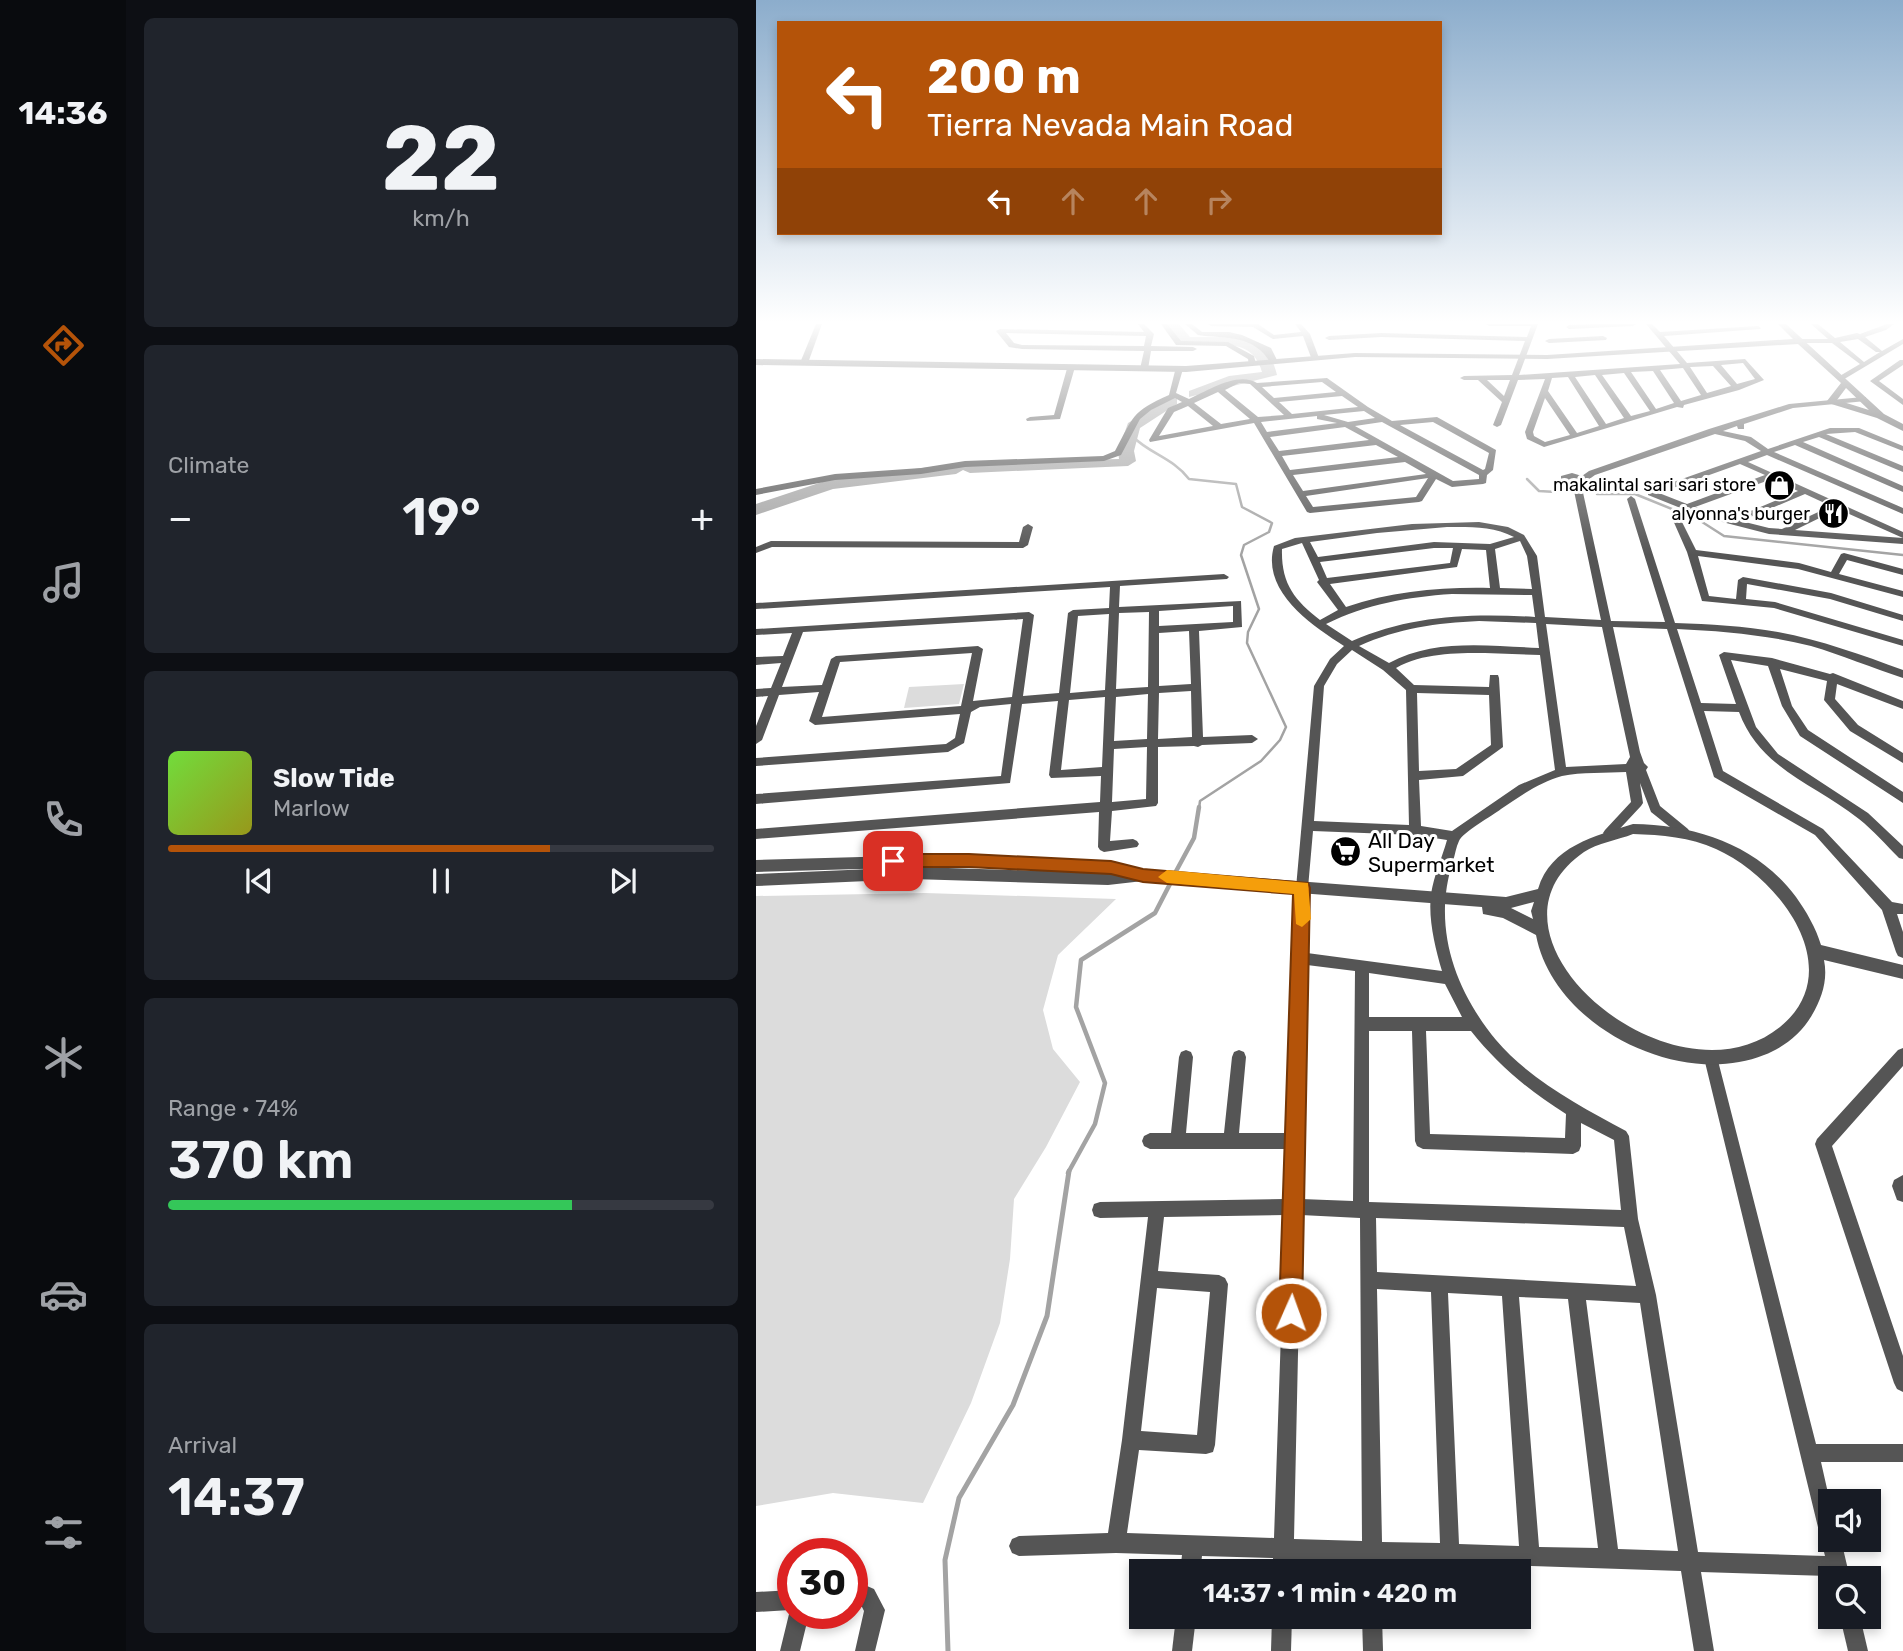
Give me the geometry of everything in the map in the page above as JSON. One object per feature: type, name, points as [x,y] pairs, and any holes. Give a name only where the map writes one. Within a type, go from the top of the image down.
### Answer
[{"type":"street","points":[[1030,419],[1057,416],[1061,401]]},
{"type":"street","points":[[756,492],[765,486],[835,477],[921,471],[965,464],[1104,458],[1118,453],[1132,420],[1141,410],[1162,401]]},
{"type":"street","points":[[1233,401],[1256,420],[1299,494],[1308,508],[1313,510],[1423,498],[1434,475]]},
{"type":"street","points":[[1274,401],[1290,416]]},
{"type":"street","points":[[1354,401],[1483,474]]},
{"type":"street","points":[[1497,425],[1505,401]]},
{"type":"street","points":[[1542,401],[1529,432],[1530,437],[1544,445],[1693,401]]},
{"type":"street","points":[[1551,401],[1575,436]]},
{"type":"street","points":[[1587,401],[1604,427]]},
{"type":"street","points":[[1616,401],[1629,420]]},
{"type":"street","points":[[1647,401],[1655,413]]},
{"type":"street","points":[[1677,401],[1680,405]]},
{"type":"street","points":[[1831,401],[1881,416],[1903,428]]},
{"type":"street","points":[[1609,833],[1637,803],[1636,767],[1580,483],[1712,431],[1792,406],[1831,401]]},
{"type":"street","points":[[1865,401],[1881,416]]},
{"type":"street","points":[[1220,428],[1188,402],[1171,410],[1153,440],[1220,428],[1256,420],[1365,409]]},
{"type":"street","points":[[1265,435],[1348,425],[1390,421],[1434,419],[1493,452],[1489,470],[1483,474],[1480,483],[1461,485],[1444,482],[1348,425],[1307,415]]},
{"type":"street","points":[[1739,423],[1748,439]]},
{"type":"street","points":[[1903,449],[1856,430],[1830,430],[1651,493],[1732,522],[1784,533],[1903,541]]},
{"type":"street","points":[[1712,431],[1748,439],[1769,453],[1903,511]]},
{"type":"street","points":[[1819,434],[1903,469]]},
{"type":"street","points":[[1275,454],[1377,442]]},
{"type":"street","points":[[1798,443],[1903,489]]},
{"type":"street","points":[[1287,473],[1406,459]]},
{"type":"street","points":[[1742,462],[1903,535]]},
{"type":"street","points":[[1299,494],[1434,475]]},
{"type":"street","points":[[1688,507],[1771,477]]},
{"type":"street","points":[[1732,522],[1804,491]]},
{"type":"street","points":[[1632,499],[1718,774],[1819,832],[1888,907],[1903,952]]},
{"type":"street","points":[[1784,533],[1837,506]]},
{"type":"street","points":[[1676,518],[1692,552],[1705,599],[1775,604],[1903,643]]},
{"type":"street","points":[[1414,776],[1459,773],[1497,747],[1495,685],[1411,689],[1388,668],[1350,646],[1289,598],[1275,556],[1278,548],[1305,540],[1435,524],[1501,528],[1521,538],[1531,556],[1562,772]]},
{"type":"street","points":[[756,550],[771,544],[895,543],[926,548],[1023,545],[1028,527]]},
{"type":"street","points":[[1317,560],[1434,545],[1490,547],[1521,538]]},
{"type":"street","points":[[1305,540],[1317,560],[1322,582],[1343,610]]},
{"type":"street","points":[[1322,582],[1454,565],[1458,545]]},
{"type":"street","points":[[1490,547],[1495,591]]},
{"type":"street","points":[[1692,552],[1748,558],[1835,574],[1903,594]]},
{"type":"street","points":[[1835,574],[1844,556],[1903,572]]},
{"type":"street","points":[[756,606],[1224,577]]},
{"type":"street","points":[[1193,579],[1196,605]]},
{"type":"street","points":[[1741,601],[1743,580],[1831,596],[1903,618]]},
{"type":"street","points":[[1115,584],[1104,847],[1133,844]]},
{"type":"street","points":[[1319,624],[1343,610],[1392,597],[1495,591],[1536,592]]},
{"type":"street","points":[[1825,618],[1831,596]]},
{"type":"street","points":[[1107,771],[1055,775],[1073,613],[1238,603],[1238,625],[1154,631]]},
{"type":"street","points":[[756,834],[1152,803],[1154,607]]},
{"type":"street","points":[[756,632],[1029,615],[1006,780],[756,799]]},
{"type":"street","points":[[1283,1559],[1302,888],[1320,686],[1330,662],[1350,646],[1394,628],[1433,621],[1539,621],[1672,625],[1762,633],[1819,646],[1903,674]]},
{"type":"street","points":[[1194,627],[1198,743]]},
{"type":"street","points":[[756,740],[758,728],[799,629]]},
{"type":"street","points":[[756,762],[948,748],[960,740],[966,710],[978,649],[836,659],[815,722],[966,710],[978,703],[1196,687]]},
{"type":"street","points":[[1388,668],[1401,659],[1446,651],[1545,652]]},
{"type":"street","points":[[1903,705],[1833,677],[1724,654],[1751,729],[1774,757],[1864,816],[1903,854]]},
{"type":"street","points":[[756,661],[788,659]]},
{"type":"street","points":[[1772,662],[1787,706],[1804,733],[1903,798]]},
{"type":"street","points":[[1833,677],[1829,700],[1845,719],[1854,728],[1903,759]]},
{"type":"street","points":[[756,693],[827,688]]},
{"type":"street","points":[[1411,689],[1415,830]]},
{"type":"street","points":[[1697,707],[1743,708]]},
{"type":"street","points":[[1108,745],[1252,739]]},
{"type":"street","points":[[1636,767],[1562,772],[1523,788],[1454,836],[1432,900],[1448,978],[1474,1024],[1501,1056],[1538,1090],[1621,1136],[1630,1219],[1647,1295],[1704,1651]]},
{"type":"street","points":[[1636,767],[1655,809],[1684,832]]},
{"type":"street","points":[[1307,826],[1415,830],[1454,836]]},
{"type":"street","points":[[1658,829],[1684,832],[1735,851],[1779,884],[1808,927],[1818,968],[1811,1002],[1790,1031],[1761,1048],[1711,1058],[1655,1049],[1612,1029],[1593,1015],[1562,983],[1552,966],[1540,930],[1543,894],[1552,873],[1566,856],[1586,842],[1609,833],[1658,829]]},
{"type":"street","points":[[756,866],[969,860],[1111,867],[1149,876]]},
{"type":"street","points":[[756,880],[912,873],[1108,880],[1149,876],[1432,900],[1506,903],[1543,894]]},
{"type":"street","points":[[1432,900],[1505,912],[1540,930]]},
{"type":"street","points":[[1888,907],[1903,909]]},
{"type":"street","points":[[1816,951],[1903,972]]},
{"type":"street","points":[[1302,958],[1448,978]]},
{"type":"street","points":[[1362,965],[1372,1559]]},
{"type":"street","points":[[1362,1024],[1474,1024]]},
{"type":"street","points":[[1419,1025],[1423,1141],[1573,1146],[1574,1112]]},
{"type":"street","points":[[1903,1055],[1823,1144],[1903,1382]]},
{"type":"street","points":[[1178,1141],[1186,1057]]},
{"type":"street","points":[[1231,1140],[1239,1057]]},
{"type":"street","points":[[1711,1058],[1818,1489]]},
{"type":"street","points":[[1150,1141],[1295,1141]]},
{"type":"street","points":[[1903,1183],[1900,1186],[1903,1194]]},
{"type":"street","points":[[1100,1210],[1294,1207],[1630,1219]]},
{"type":"street","points":[[1116,1543],[1131,1440],[1157,1209]]},
{"type":"street","points":[[1131,1440],[1206,1446],[1219,1284],[1150,1279]]},
{"type":"street","points":[[1369,1280],[1510,1290],[1647,1295]]},
{"type":"street","points":[[1439,1286],[1450,1556]]},
{"type":"street","points":[[1510,1290],[1530,1555]]},
{"type":"street","points":[[1576,1291],[1609,1560]]},
{"type":"street","points":[[1809,1453],[1903,1453]]},
{"type":"street","points":[[1019,1546],[1116,1543],[1283,1550],[1356,1559]]},
{"type":"street","points":[[1192,1559],[1193,1547]]},
{"type":"street","points":[[1403,1559],[1530,1555],[1688,1561],[1818,1570]]},
{"type":"street","points":[[865,1651],[875,1610],[868,1598]]},
{"type":"street","points":[[756,1602],[777,1601]]},
{"type":"street","points":[[790,1651],[795,1629]]},
{"type":"street","points":[[1182,1651],[1185,1629]]},
{"type":"street","points":[[1281,1651],[1282,1629]]},
{"type":"street","points":[[1372,1629],[1373,1651]]},
{"type":"street","points":[[1853,1629],[1858,1651]]},
{"type":"shaded area","points":[[964,684],[959,704],[904,708],[909,687]]},
{"type":"shaded area","points":[[925,893],[1116,899],[1058,955],[1043,1010],[1053,1049],[1080,1082],[1046,1147],[1014,1199],[1010,1259],[1000,1323],[971,1403],[923,1503],[833,1493],[756,1506],[756,896]]},
{"type":"waterway","points":[[970,468],[1122,463],[1128,461],[1126,451],[1133,426],[1172,401]]},
{"type":"waterway","points":[[1132,436],[1176,466],[1189,479],[1236,484],[1242,507],[1272,523],[1269,532],[1244,545],[1241,555],[1259,609],[1248,632],[1247,643],[1286,727],[1280,740],[1261,761],[1200,801],[1199,809]]},
{"type":"waterway","points":[[756,510],[831,484],[956,469]]},
{"type":"waterway","points":[[1527,479],[1539,491],[1556,492]]},
{"type":"waterway","points":[[1597,494],[1635,494],[1699,520],[1724,536],[1903,555]]},
{"type":"waterway","points":[[1174,875],[1194,838],[1199,807]]},
{"type":"waterway","points":[[1069,1171],[1095,1124],[1105,1083],[1076,1007],[1081,960],[1155,913],[1171,882]]},
{"type":"waterway","points":[[948,1651],[945,1560],[959,1498],[1013,1405],[1047,1316],[1069,1171]]},
{"type":"slow traffic","points":[[1167,877],[1302,888],[1302,919]]},
{"type":"place","name":"makalintal sari sari store","points":[[1779,485]]},
{"type":"place","name":"alyonna's burger","points":[[1833,514]]},
{"type":"place","name":"All Day Supermarket","points":[[1345,852]]},
{"type":"route","points":[[893,861],[969,860],[1111,867],[1143,875],[1302,888],[1291,1313]]}]
